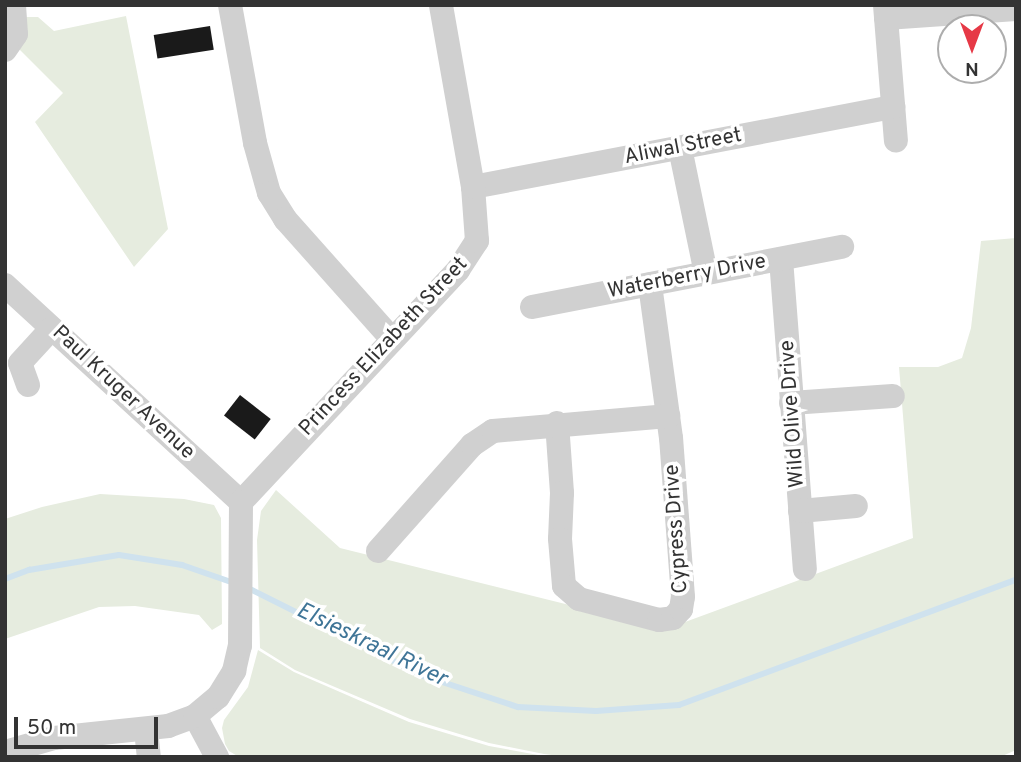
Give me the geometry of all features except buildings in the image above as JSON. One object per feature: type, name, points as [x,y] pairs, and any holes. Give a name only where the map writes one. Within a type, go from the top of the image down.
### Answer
[{"type":"street","points":[[230,5],[255,143],[268,193],[285,219],[392,339]]},
{"type":"street","name":"Princess Elizabeth Street","points":[[241,502],[470,255],[477,241],[473,187],[441,5]]},
{"type":"street","points":[[895,141],[886,12],[1016,9]]},
{"type":"street","points":[[5,50],[16,34],[16,11]]},
{"type":"street","name":"Aliwal Street","points":[[473,187],[893,107]]},
{"type":"street","points":[[680,148],[706,274]]},
{"type":"street","name":"Waterberry Drive","points":[[532,307],[842,247]]},
{"type":"street","name":"Wild Olive Drive","points":[[781,259],[805,569]]},
{"type":"street","name":"Cypress Drive","points":[[557,423],[562,493],[560,539],[565,586],[579,599],[660,620],[673,618],[683,604],[668,416],[650,284]]},
{"type":"street","name":"Paul Kruger Avenue","points":[[5,285],[241,502]]},
{"type":"street","points":[[28,385],[20,363],[52,328]]},
{"type":"street","points":[[792,403],[893,396]]},
{"type":"street","points":[[379,551],[397,526],[482,437],[507,428],[668,416]]},
{"type":"street","points":[[5,751],[41,749],[168,726],[195,716],[218,697],[230,680],[240,636],[241,502]]},
{"type":"street","points":[[800,511],[856,506]]},
{"type":"street","points":[[195,716],[217,757]]},
{"type":"street","points":[[146,730],[149,757]]},
{"type":"shaded area","points":[[126,16],[168,229],[134,267],[35,122],[63,93],[18,48],[25,17],[38,17],[54,31]]},
{"type":"shaded area","points":[[1016,238],[1016,750],[1000,757],[567,757],[544,754],[489,743],[410,719],[295,670],[260,648],[257,540],[261,511],[276,490],[340,548],[666,629],[913,538],[899,367],[938,367],[962,358],[971,328],[981,241]]},
{"type":"shaded area","points":[[100,494],[184,499],[214,505],[221,518],[222,624],[212,630],[199,615],[135,606],[99,607],[5,639],[5,519],[42,507]]},
{"type":"shaded area","points":[[258,650],[294,672],[409,722],[489,746],[549,757],[239,757],[229,751],[222,728],[224,720],[248,687]]},
{"type":"waterway","name":"Elsieskraal River","points":[[5,579],[29,570],[119,555],[182,565],[234,583]]},
{"type":"waterway","name":"Elsieskraal River","points":[[248,588],[424,676],[518,707],[596,711],[679,705],[1016,580]]}]
